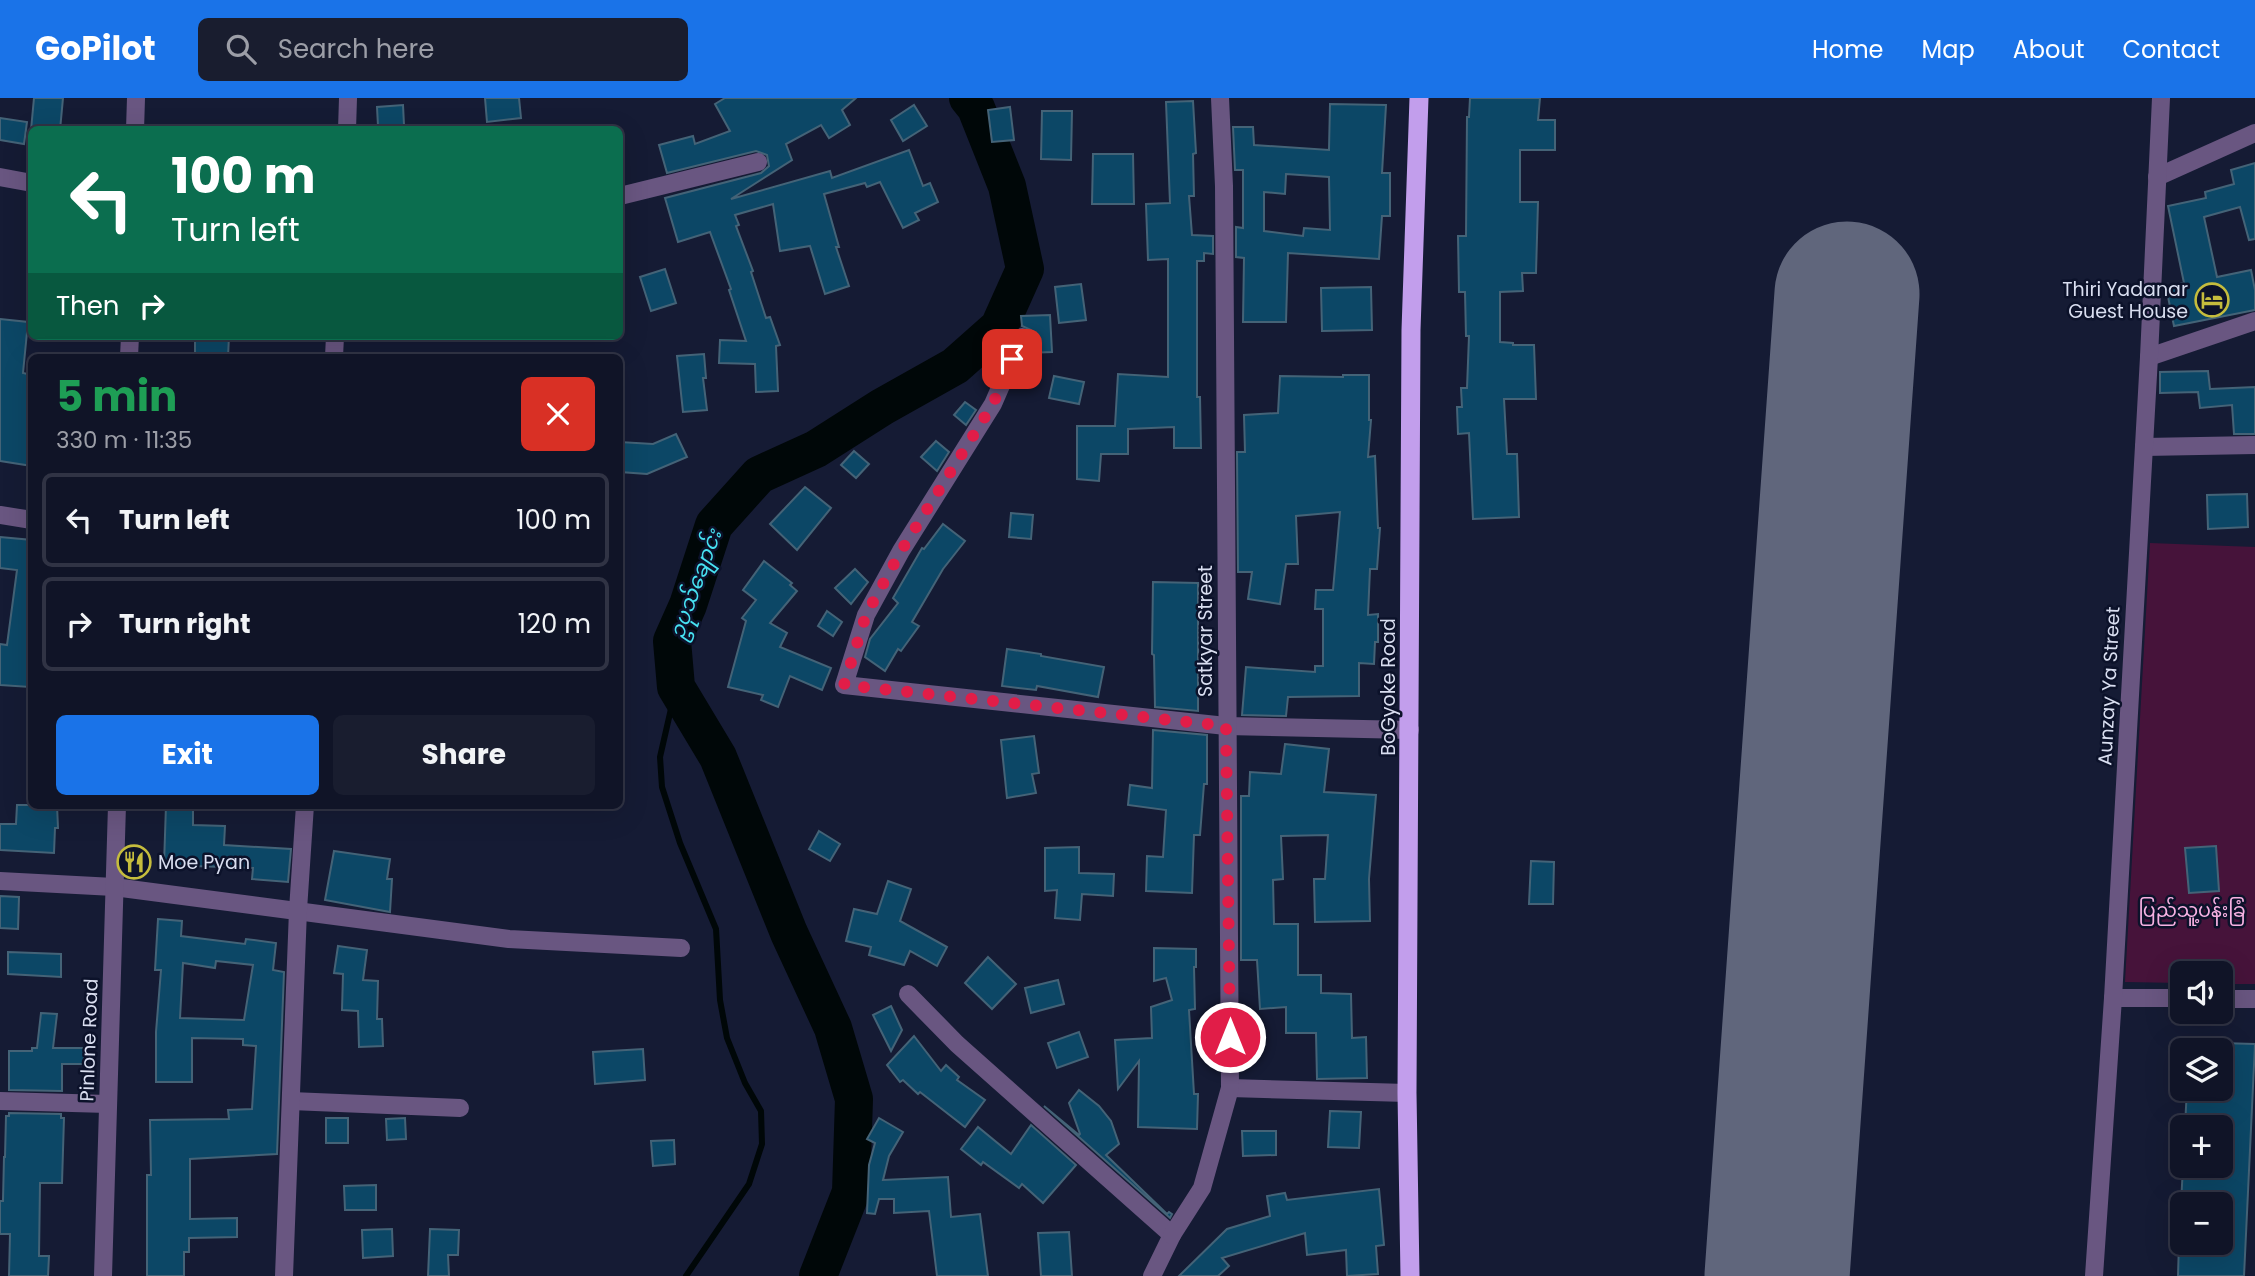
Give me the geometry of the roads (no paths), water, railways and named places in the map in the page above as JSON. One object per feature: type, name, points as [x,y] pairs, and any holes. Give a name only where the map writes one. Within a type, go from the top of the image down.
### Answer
[{"type":"highway","name":"BoGyoke Road","points":[[1410,1276],[1407,1093],[1411,330],[1419,98]]},
{"type":"street","points":[[135,126],[136,98]]},
{"type":"street","points":[[347,126],[348,98]]},
{"type":"street","name":"Satkyar Street","points":[[1153,1276],[1172,1235],[1202,1188],[1230,1088],[1224,186],[1220,98]]},
{"type":"street","name":"Aunzay Ya Street","points":[[2094,1276],[2113,998],[2161,98]]},
{"type":"street","points":[[2157,177],[2255,133]]},
{"type":"street","points":[[623,195],[758,162]]},
{"type":"street","points":[[0,177],[28,182]]},
{"type":"street","points":[[2149,358],[2255,321]]},
{"type":"street","points":[[1022,337],[993,404],[901,551],[866,615],[844,685],[1226,726],[1410,730]]},
{"type":"street","points":[[2144,447],[2255,445]]},
{"type":"street","points":[[0,515],[28,519]]},
{"type":"street","name":"Pinlone Road","points":[[103,1276],[117,809]]},
{"type":"street","points":[[284,1276],[298,909],[305,809]]},
{"type":"street","points":[[0,881],[114,887],[298,909],[509,939],[681,948]]},
{"type":"street","points":[[908,994],[957,1044],[1172,1235]]},
{"type":"street","points":[[2113,998],[2170,998]]},
{"type":"street","points":[[2233,999],[2255,999]]},
{"type":"street","points":[[1230,1088],[1407,1093]]},
{"type":"street","points":[[0,1101],[108,1104]]},
{"type":"street","points":[[291,1101],[460,1108]]},
{"type":"waterway","name":"ဥပုသ်ချောင်း","points":[[818,1276],[851,1192],[854,1099],[833,1028],[789,933],[718,757],[676,687],[672,641],[688,605],[714,525],[759,475],[816,449],[882,407],[955,366],[999,327],[1025,269],[1007,186],[976,108],[968,98]]},
{"type":"waterway","points":[[676,687],[660,757],[662,787],[680,843],[716,929],[720,1000],[727,1038],[745,1083],[761,1111],[762,1144],[749,1184],[686,1276]]},
{"type":"place","name":"Thiri Yadanar Guest House","points":[[2212,300]]},
{"type":"place","name":"Moe Pyan","points":[[134,862]]},
{"type":"park label","name":"ပြည်သူ့ပန်းခြံ","points":[[2192,910]]}]
